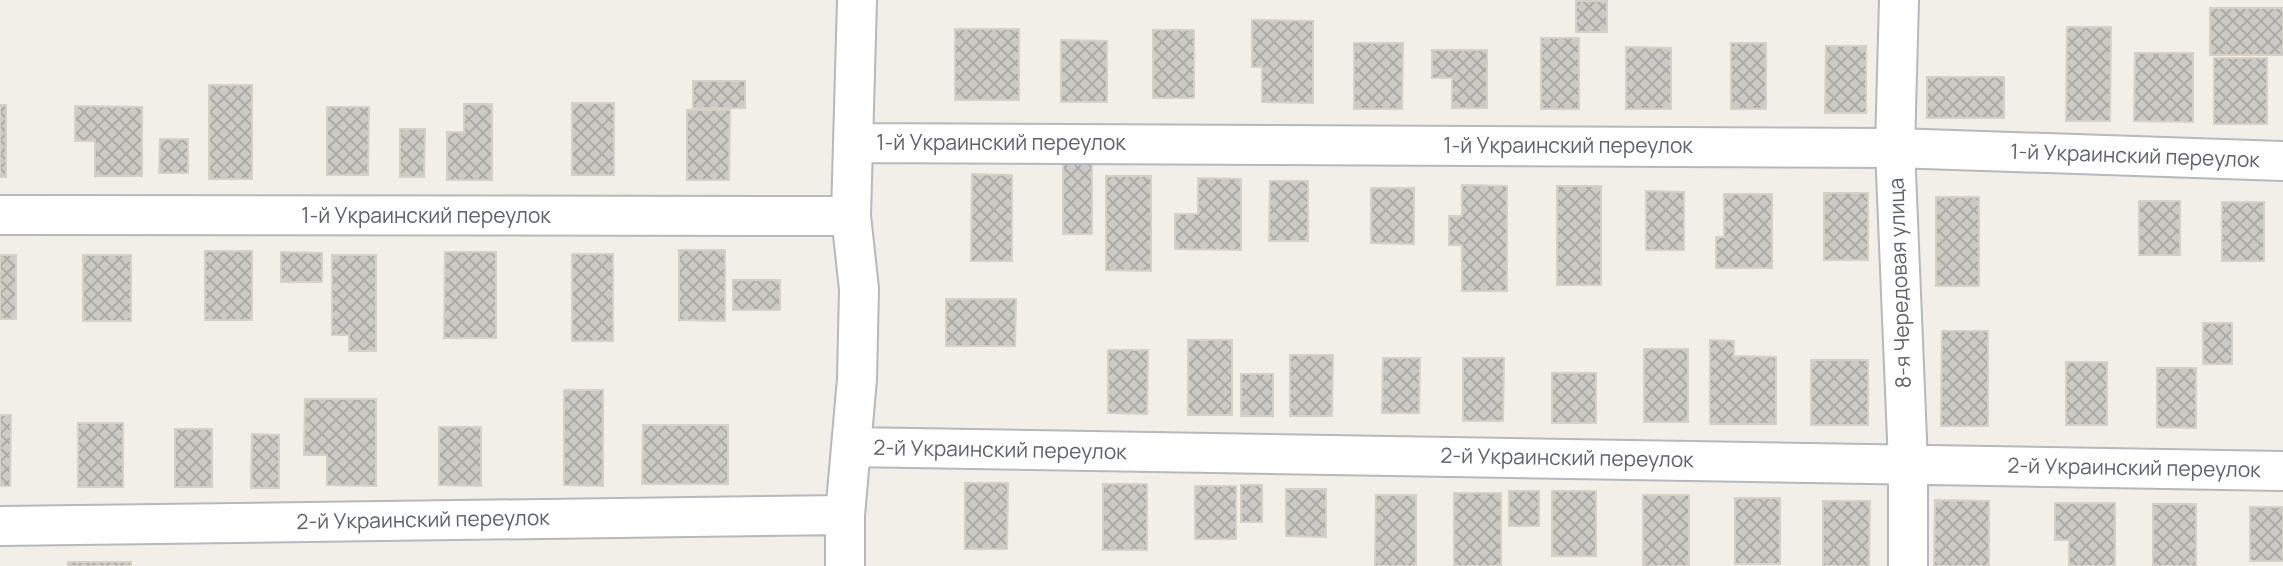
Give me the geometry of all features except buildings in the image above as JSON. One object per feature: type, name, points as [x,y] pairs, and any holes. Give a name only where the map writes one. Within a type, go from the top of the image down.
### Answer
[{"type":"street","points":[[845,566],[845,515],[857,379],[859,289],[851,216],[857,0]]},
{"type":"street","name":"8-я Чередовая улица","points":[[1899,0],[1895,148],[1908,463],[1908,566]]},
{"type":"street","name":"1-й Украинский переулок","points":[[853,143],[1895,148],[2283,161]]},
{"type":"street","name":"1-й Украинский переулок","points":[[0,215],[851,216]]},
{"type":"street","name":"2-й Украинский переулок","points":[[851,447],[2283,471]]},
{"type":"street","name":"2-й Украинский переулок","points":[[0,526],[845,515]]}]
